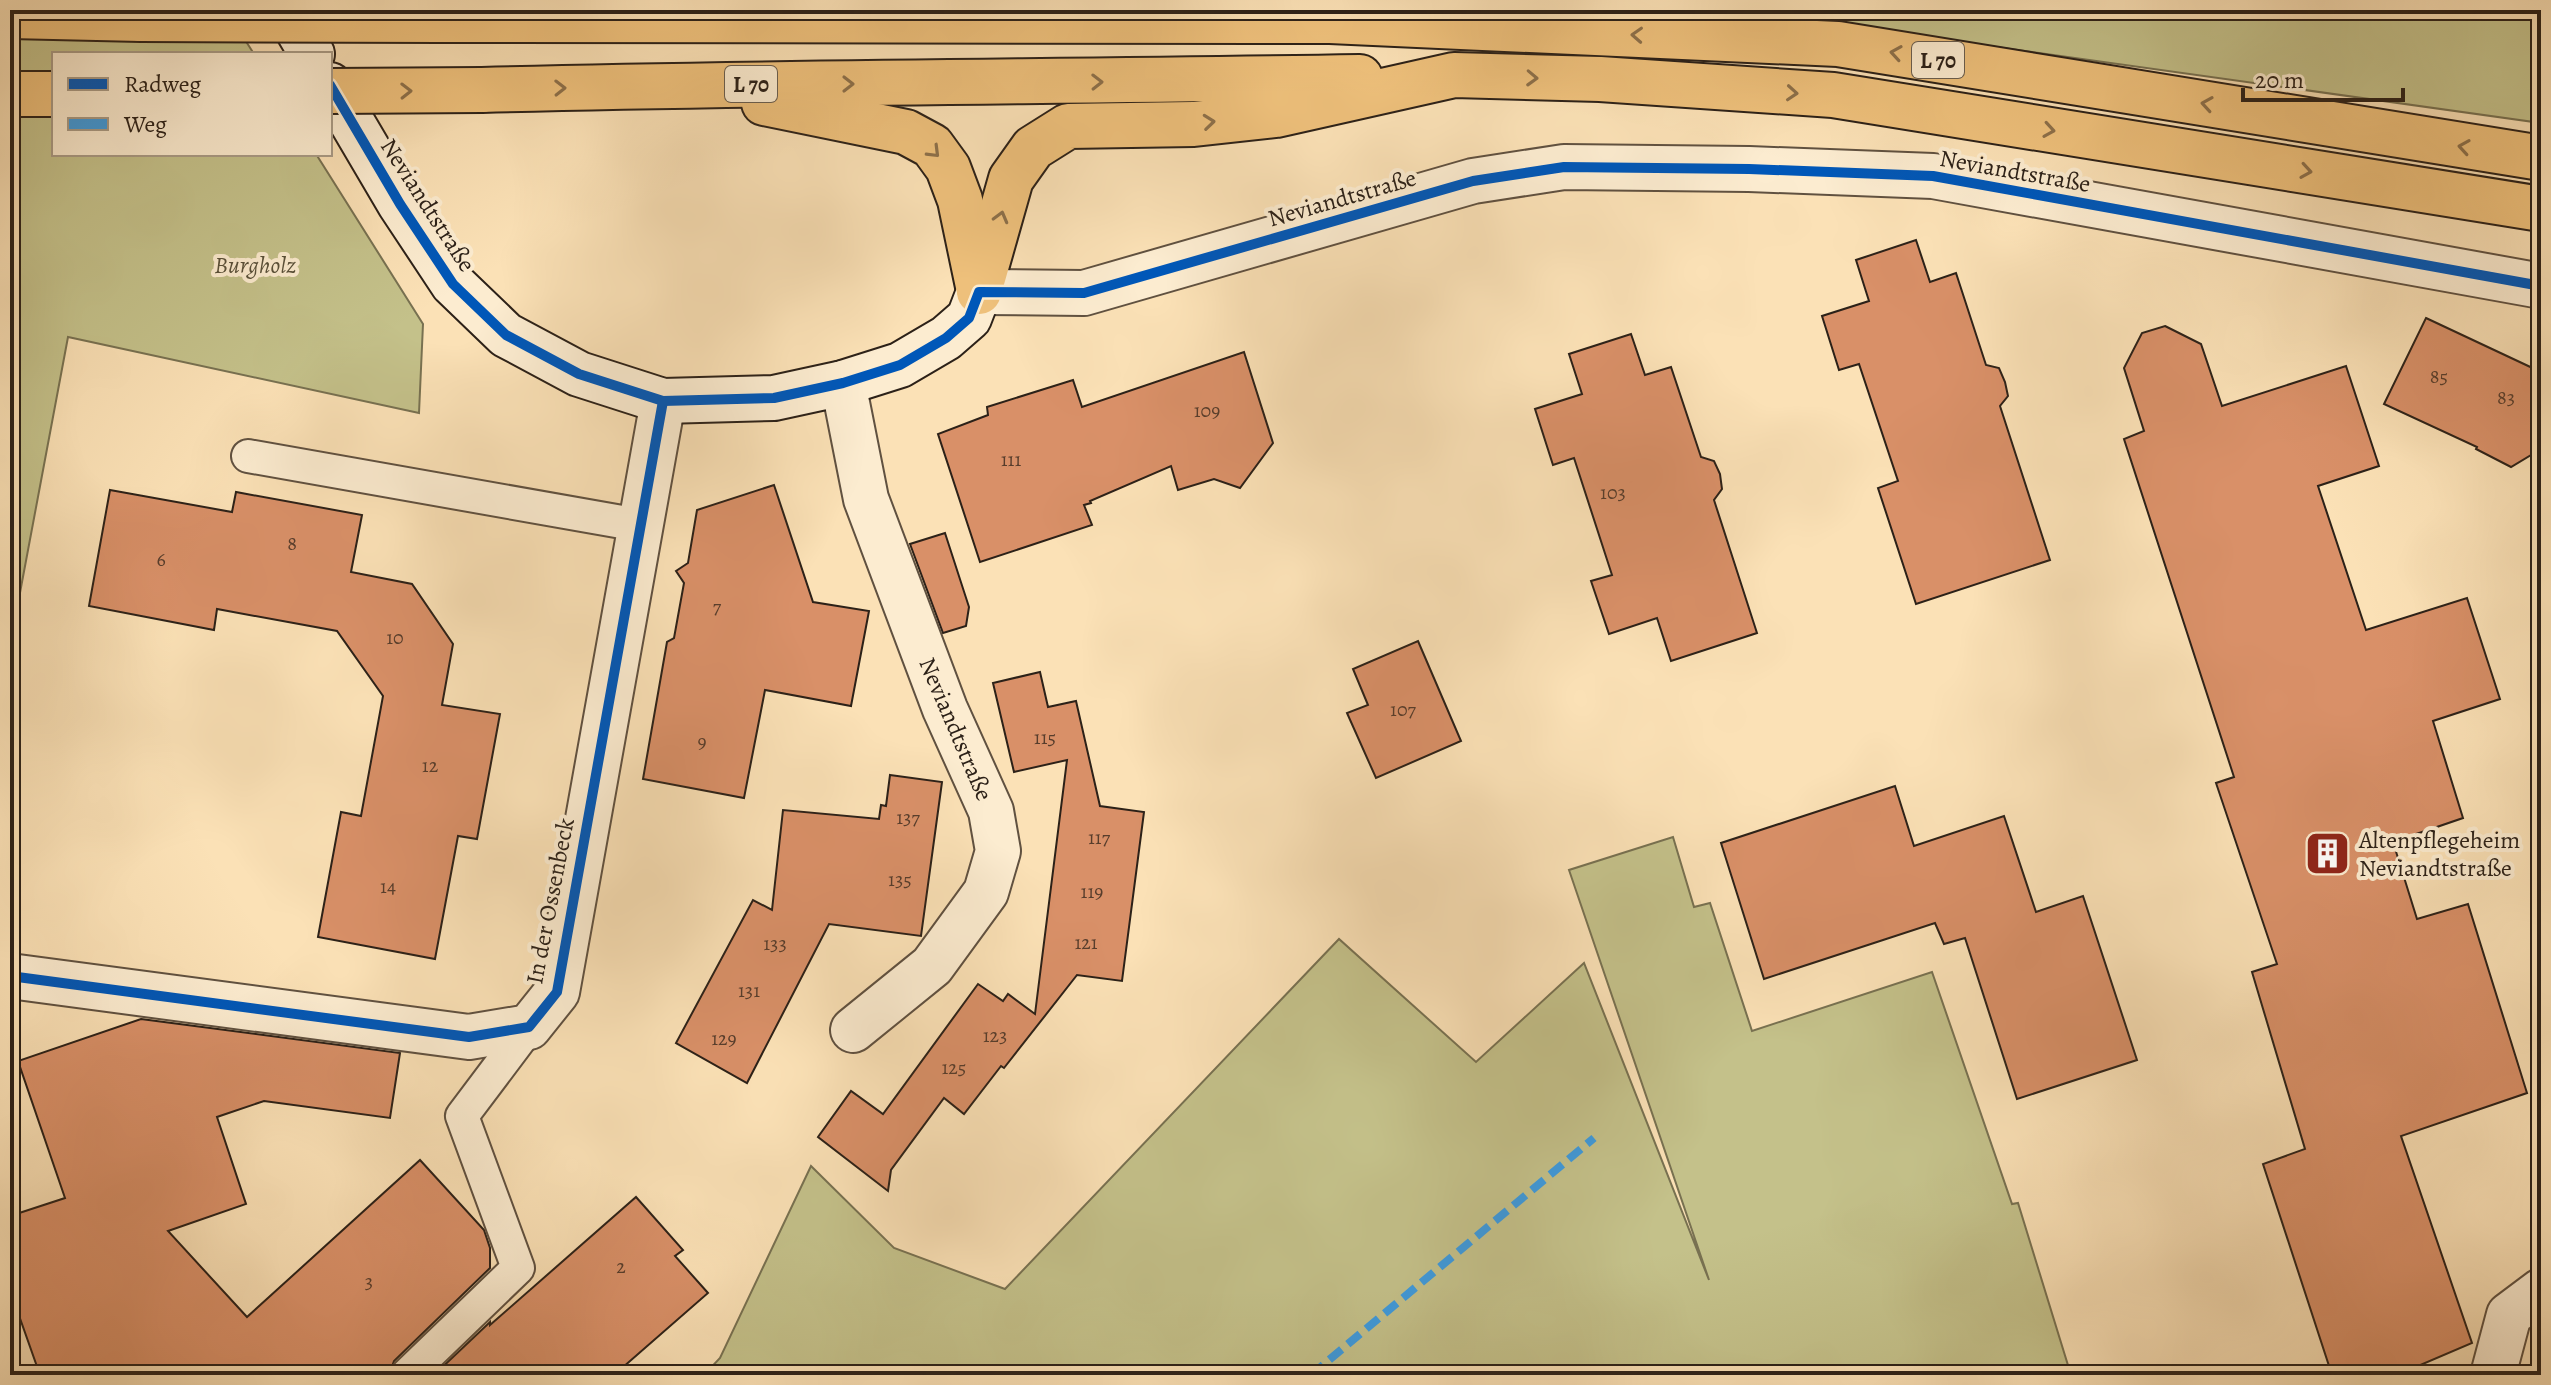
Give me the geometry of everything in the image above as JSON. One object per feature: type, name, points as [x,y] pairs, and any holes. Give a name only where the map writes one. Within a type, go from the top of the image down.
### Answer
[{"type":"highway","name":"L 70","points":[[10,16],[442,20],[1310,16],[1838,44],[2541,158]]},
{"type":"highway","name":"L 70","points":[[332,91],[1454,75],[1600,79],[1833,95],[2541,209]]},
{"type":"highway","points":[[979,292],[1011,179],[1033,148],[1068,126],[1194,124],[1276,115],[1454,75]]},
{"type":"highway","points":[[672,85],[906,132],[932,146],[948,168],[960,200],[979,292]]},
{"type":"highway","points":[[10,94],[52,94]]},
{"type":"street","points":[[286,10],[311,52]]},
{"type":"street","name":"Neviandtstraße","points":[[332,88],[400,204],[453,284],[506,335],[579,374],[663,401],[774,398],[843,383],[900,365],[946,338],[969,318],[979,292],[1084,293],[1473,181],[1564,167],[1749,169],[1933,176],[2541,286]]},
{"type":"street","name":"Neviandtstraße","points":[[843,383],[866,499],[945,709],[991,811],[998,851],[986,892],[932,966],[853,1030]]},
{"type":"street","name":"In der Ossenbeck","points":[[529,1027],[557,992],[663,401]]},
{"type":"street","points":[[10,976],[469,1037],[529,1027]]},
{"type":"street","points":[[2493,1375],[2509,1315],[2541,1291]]},
{"type":"lane","points":[[248,456],[639,525]]},
{"type":"lane","points":[[407,1375],[518,1268],[462,1116],[529,1027]]},
{"type":"green space","name":"Burgholz","points":[[10,10],[226,10],[253,52],[52,52],[52,156],[317,156],[423,324],[419,413],[68,337],[10,646]]},
{"type":"green space","points":[[1732,10],[2541,10],[2541,123]]},
{"type":"green space","points":[[1673,837],[1694,907],[1710,903],[1752,1031],[1932,972],[2012,1204],[2018,1203],[2071,1375],[704,1375],[720,1358],[811,1166],[894,1248],[1005,1289],[1339,939],[1476,1062],[1584,963],[1709,1280],[1569,870]]},
{"type":"building","points":[[1916,240],[1930,282],[1956,273],[1986,365],[1999,368],[2005,382],[2008,396],[2000,406],[2050,560],[1916,604],[1878,488],[1898,481],[1859,364],[1839,370],[1822,316],[1869,301],[1856,260]]},
{"type":"building","points":[[2426,318],[2541,372],[2541,449],[2511,467],[2477,447],[2384,404]]},
{"type":"building","name":"Altenpflegeheim Neviandtstraße","points":[[2165,326],[2201,344],[2222,406],[2346,366],[2379,466],[2318,486],[2366,630],[2467,598],[2500,699],[2433,721],[2463,818],[2393,842],[2417,919],[2468,904],[2527,1093],[2401,1136],[2472,1343],[2397,1375],[2332,1375],[2263,1164],[2305,1149],[2252,972],[2277,964],[2216,783],[2234,777],[2124,439],[2144,431],[2124,368],[2142,333]]},
{"type":"building","points":[[1631,334],[1645,375],[1671,367],[1701,457],[1714,461],[1720,474],[1722,489],[1714,500],[1757,633],[1671,661],[1657,618],[1609,634],[1591,581],[1612,575],[1574,458],[1553,465],[1535,409],[1582,394],[1569,354]]},
{"type":"building","points":[[1244,352],[1273,443],[1240,488],[1214,479],[1178,490],[1171,466],[1084,505],[1092,525],[980,562],[938,434],[988,415],[987,407],[1073,380],[1082,407]]},
{"type":"building","points":[[774,485],[813,602],[869,611],[851,706],[765,690],[744,798],[643,779],[667,642],[674,638],[684,583],[676,571],[688,563],[697,510]]},
{"type":"building","points":[[110,490],[232,512],[236,492],[362,515],[351,572],[412,584],[453,644],[442,705],[500,714],[477,839],[458,836],[435,959],[318,937],[341,812],[361,816],[383,696],[337,631],[217,609],[214,630],[89,606]]},
{"type":"building","points":[[945,533],[969,607],[966,626],[943,633],[910,544]]},
{"type":"building","points":[[1418,641],[1461,741],[1376,778],[1347,713],[1368,705],[1353,669]]},
{"type":"building","points":[[1040,672],[1048,707],[1076,701],[1100,806],[1144,812],[1122,981],[1077,975],[964,1114],[944,1098],[891,1170],[888,1191],[818,1137],[851,1091],[883,1114],[978,984],[1003,1001],[1008,994],[1035,1014],[1067,760],[1014,772],[993,683]]},
{"type":"building","points":[[890,775],[942,782],[921,936],[829,924],[747,1083],[676,1043],[753,900],[772,910],[783,810],[879,819],[881,805],[886,806]]},
{"type":"building","points":[[1895,786],[1914,846],[2004,816],[2036,912],[2083,896],[2137,1060],[2017,1099],[1965,938],[1944,944],[1935,923],[1764,979],[1721,843]]},
{"type":"building","points":[[141,1019],[400,1053],[390,1118],[264,1101],[217,1117],[246,1204],[168,1231],[247,1317],[420,1160],[484,1230],[490,1248],[490,1268],[394,1361],[389,1375],[40,1375],[10,1290],[10,1216],[65,1198],[18,1061]]},
{"type":"building","points":[[636,1197],[683,1250],[675,1256],[708,1293],[614,1375],[434,1375],[490,1322],[490,1325]]},
{"type":"marked path","points":[[1311,1375],[1594,1138]]},
{"type":"cycle path","points":[[332,88],[400,204],[453,284],[506,335],[579,374],[663,401],[774,398],[843,383],[900,365],[946,338],[969,318],[979,292],[1084,293],[1473,181],[1564,167],[1749,169],[1933,176],[2541,286]]},
{"type":"cycle path","points":[[10,976],[469,1037],[529,1027],[557,992],[663,401]]},
{"type":"place","name":"Altenpflegeheim Neviandtstraße","points":[[2328,854]]}]
